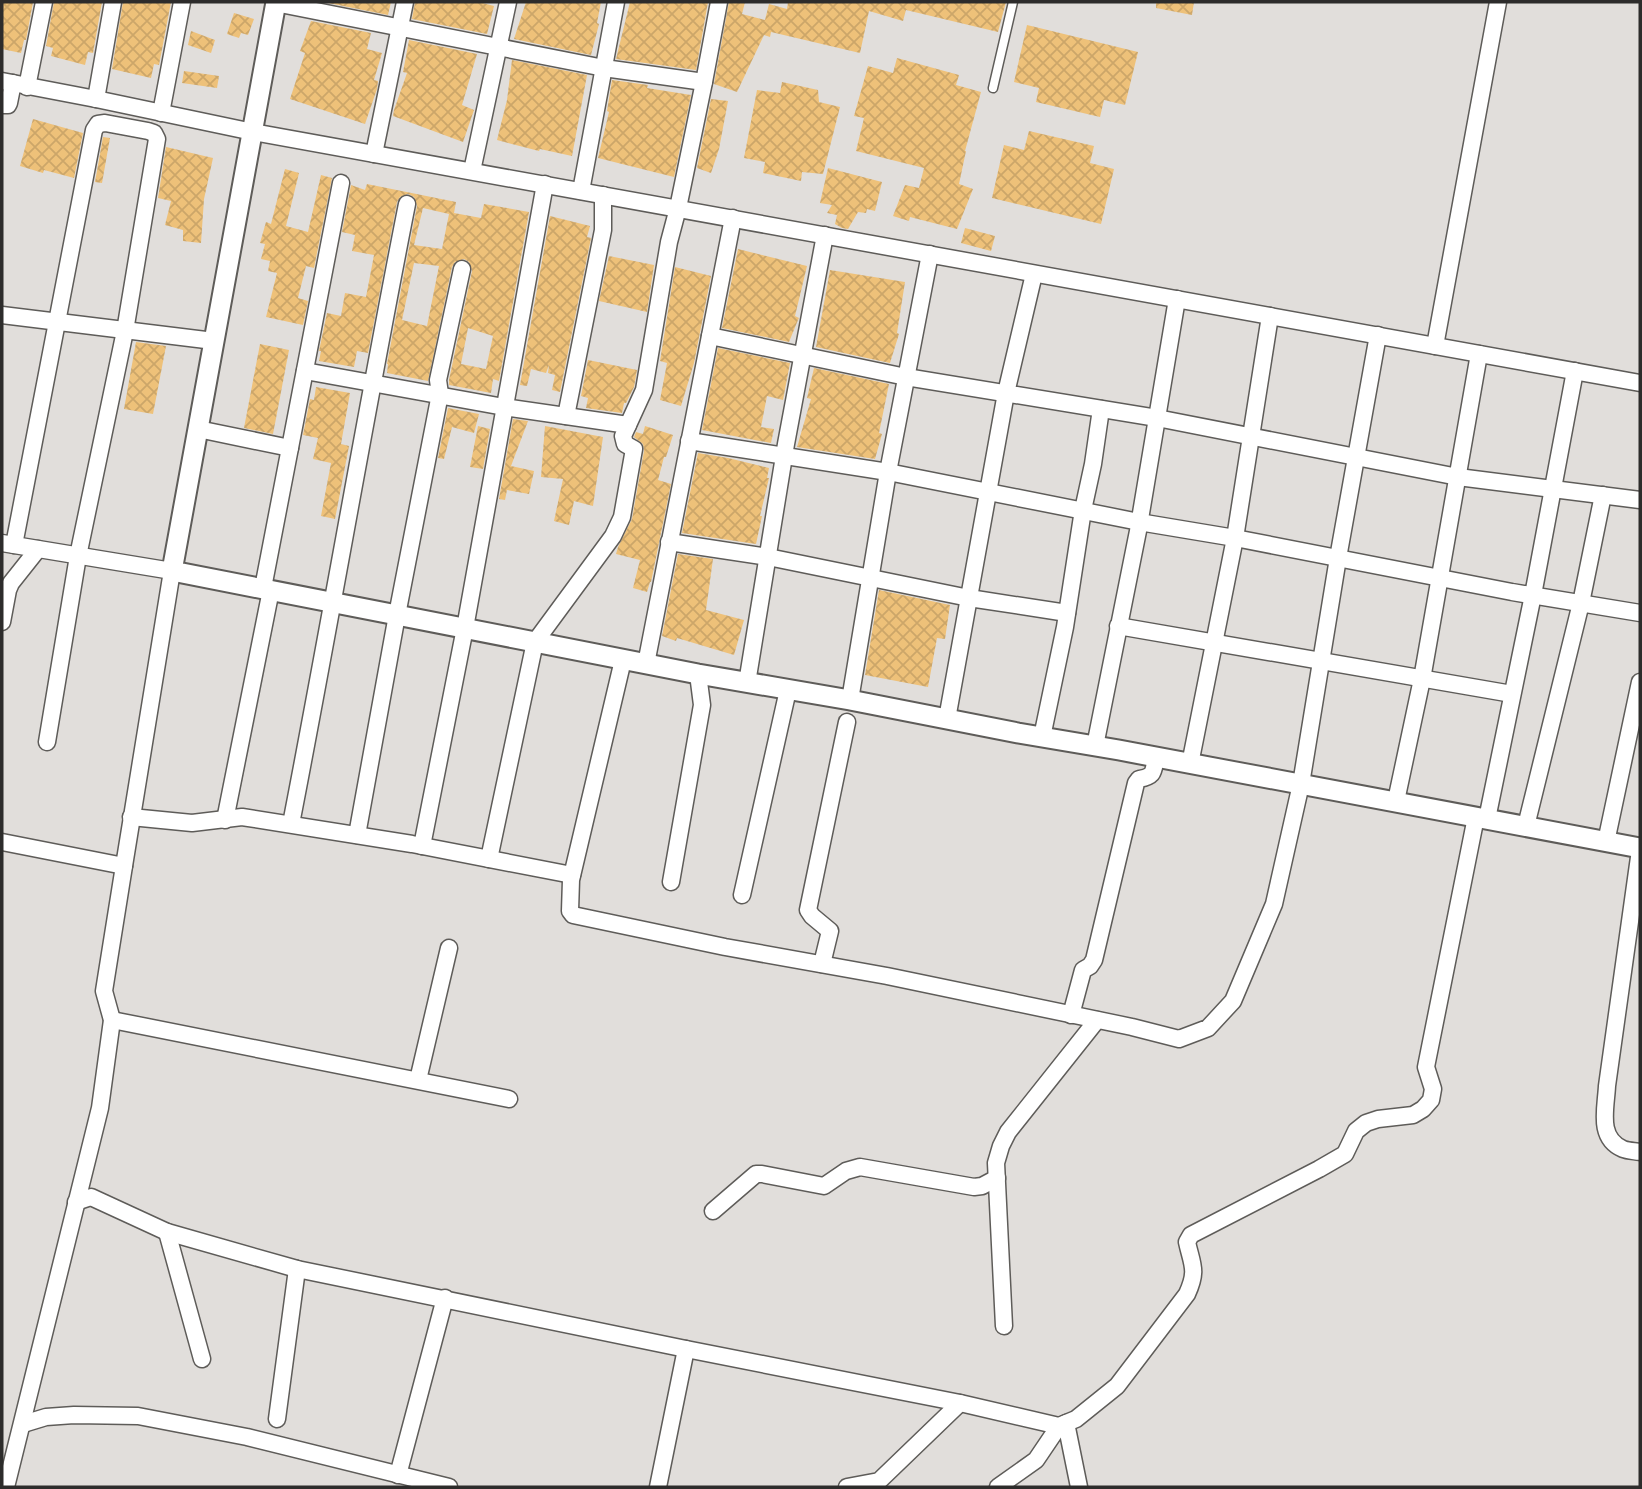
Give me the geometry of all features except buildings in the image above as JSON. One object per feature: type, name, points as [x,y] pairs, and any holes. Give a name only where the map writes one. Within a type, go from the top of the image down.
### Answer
[{"type":"street","points":[[2,104],[9,103],[44,2]]},
{"type":"street","points":[[96,99],[113,2]]},
{"type":"street","points":[[161,113],[182,2]]},
{"type":"street","points":[[6,1487],[9,1444],[23,1424],[100,1108],[112,1020],[104,991],[131,817],[172,571],[276,2],[604,68],[704,82]]},
{"type":"street","points":[[374,154],[405,2]]},
{"type":"street","points":[[472,172],[508,2]]},
{"type":"street","points":[[581,191],[616,2]]},
{"type":"street","points":[[489,859],[535,642],[613,536],[622,517],[634,449],[625,444],[623,436],[644,390],[669,242],[719,2]]},
{"type":"street","points":[[1435,346],[1498,2]]},
{"type":"street","points":[[14,84],[253,132],[1640,383]]},
{"type":"street","points":[[47,742],[78,556],[125,331],[157,139],[154,133],[148,131],[105,123],[98,124],[94,130],[58,322],[8,544],[78,556],[172,571],[623,660],[1396,801],[1640,849],[1607,1086],[1605,1122],[1606,1134],[1612,1142],[1623,1149],[1640,1152]]},
{"type":"street","points":[[225,820],[290,448],[341,183]]},
{"type":"street","points":[[422,846],[465,628],[545,184]]},
{"type":"street","points":[[566,416],[603,230],[603,195]]},
{"type":"street","points":[[291,824],[334,602],[371,383],[407,204]]},
{"type":"street","points":[[646,664],[733,218]]},
{"type":"street","points":[[747,682],[784,456],[825,234]]},
{"type":"street","points":[[850,700],[888,472],[930,254]]},
{"type":"street","points":[[357,835],[440,394],[438,380],[463,269]]},
{"type":"street","points":[[947,719],[1006,393],[1034,274]]},
{"type":"street","points":[[1095,746],[1139,522],[1177,299]]},
{"type":"street","points":[[2,315],[214,341]]},
{"type":"street","points":[[1190,764],[1235,537],[1270,316]]},
{"type":"street","points":[[623,660],[572,876],[570,911],[573,915],[725,947],[887,976],[1179,1039],[1208,1028],[1233,1001],[1274,904],[1301,784],[1378,335]]},
{"type":"street","points":[[710,336],[906,376],[1157,418],[1458,477],[1640,500]]},
{"type":"street","points":[[1396,801],[1422,679],[1479,354]]},
{"type":"street","points":[[305,371],[504,407],[628,425]]},
{"type":"street","points":[[76,1202],[91,1198],[167,1232],[297,1269],[1063,1424],[1076,1419],[1117,1386],[1187,1294],[1194,1277],[1187,1242],[1191,1235],[1320,1170],[1345,1154],[1356,1131],[1366,1123],[1413,1115],[1431,1100],[1433,1089],[1426,1067],[1512,694],[1575,371]]},
{"type":"street","points":[[1042,737],[1067,613],[1101,409]]},
{"type":"street","points":[[198,429],[290,448]]},
{"type":"street","points":[[689,441],[888,472],[1139,522],[1235,537],[1440,578],[1640,613]]},
{"type":"street","points":[[1526,826],[1581,603],[1603,495]]},
{"type":"street","points":[[669,542],[768,557],[969,598],[1067,613]]},
{"type":"street","points":[[2,622],[11,583],[38,549]]},
{"type":"street","points":[[1118,626],[1512,694]]},
{"type":"street","points":[[671,882],[702,705],[698,674]]},
{"type":"street","points":[[1606,842],[1640,682]]},
{"type":"street","points":[[741,895],[788,690]]},
{"type":"street","points":[[822,964],[830,931],[812,916],[808,909],[847,722]]},
{"type":"street","points":[[1071,1015],[1083,970],[1094,960],[1136,783],[1153,773],[1156,757]]},
{"type":"street","points":[[131,817],[192,823],[242,817],[422,846],[572,876]]},
{"type":"street","points":[[2,842],[124,866]]},
{"type":"street","points":[[418,1080],[449,948]]},
{"type":"street","points":[[112,1020],[509,1099]]},
{"type":"street","points":[[1004,1326],[996,1163],[1001,1146],[1008,1132],[1097,1020]]},
{"type":"street","points":[[713,1211],[756,1174],[824,1186],[846,1171],[860,1167],[974,1187],[997,1178]]},
{"type":"street","points":[[167,1232],[202,1359]]},
{"type":"street","points":[[277,1419],[297,1269]]},
{"type":"street","points":[[398,1475],[445,1298]]},
{"type":"street","points":[[658,1487],[686,1349]]},
{"type":"street","points":[[847,1487],[873,1485],[879,1481],[960,1404]]},
{"type":"street","points":[[23,1424],[55,1416],[138,1416],[247,1437],[449,1487]]},
{"type":"street","points":[[998,1487],[1036,1460],[1063,1424]]},
{"type":"street","points":[[1063,1424],[1079,1487]]},
{"type":"lane","points":[[993,88],[1013,2]]}]
